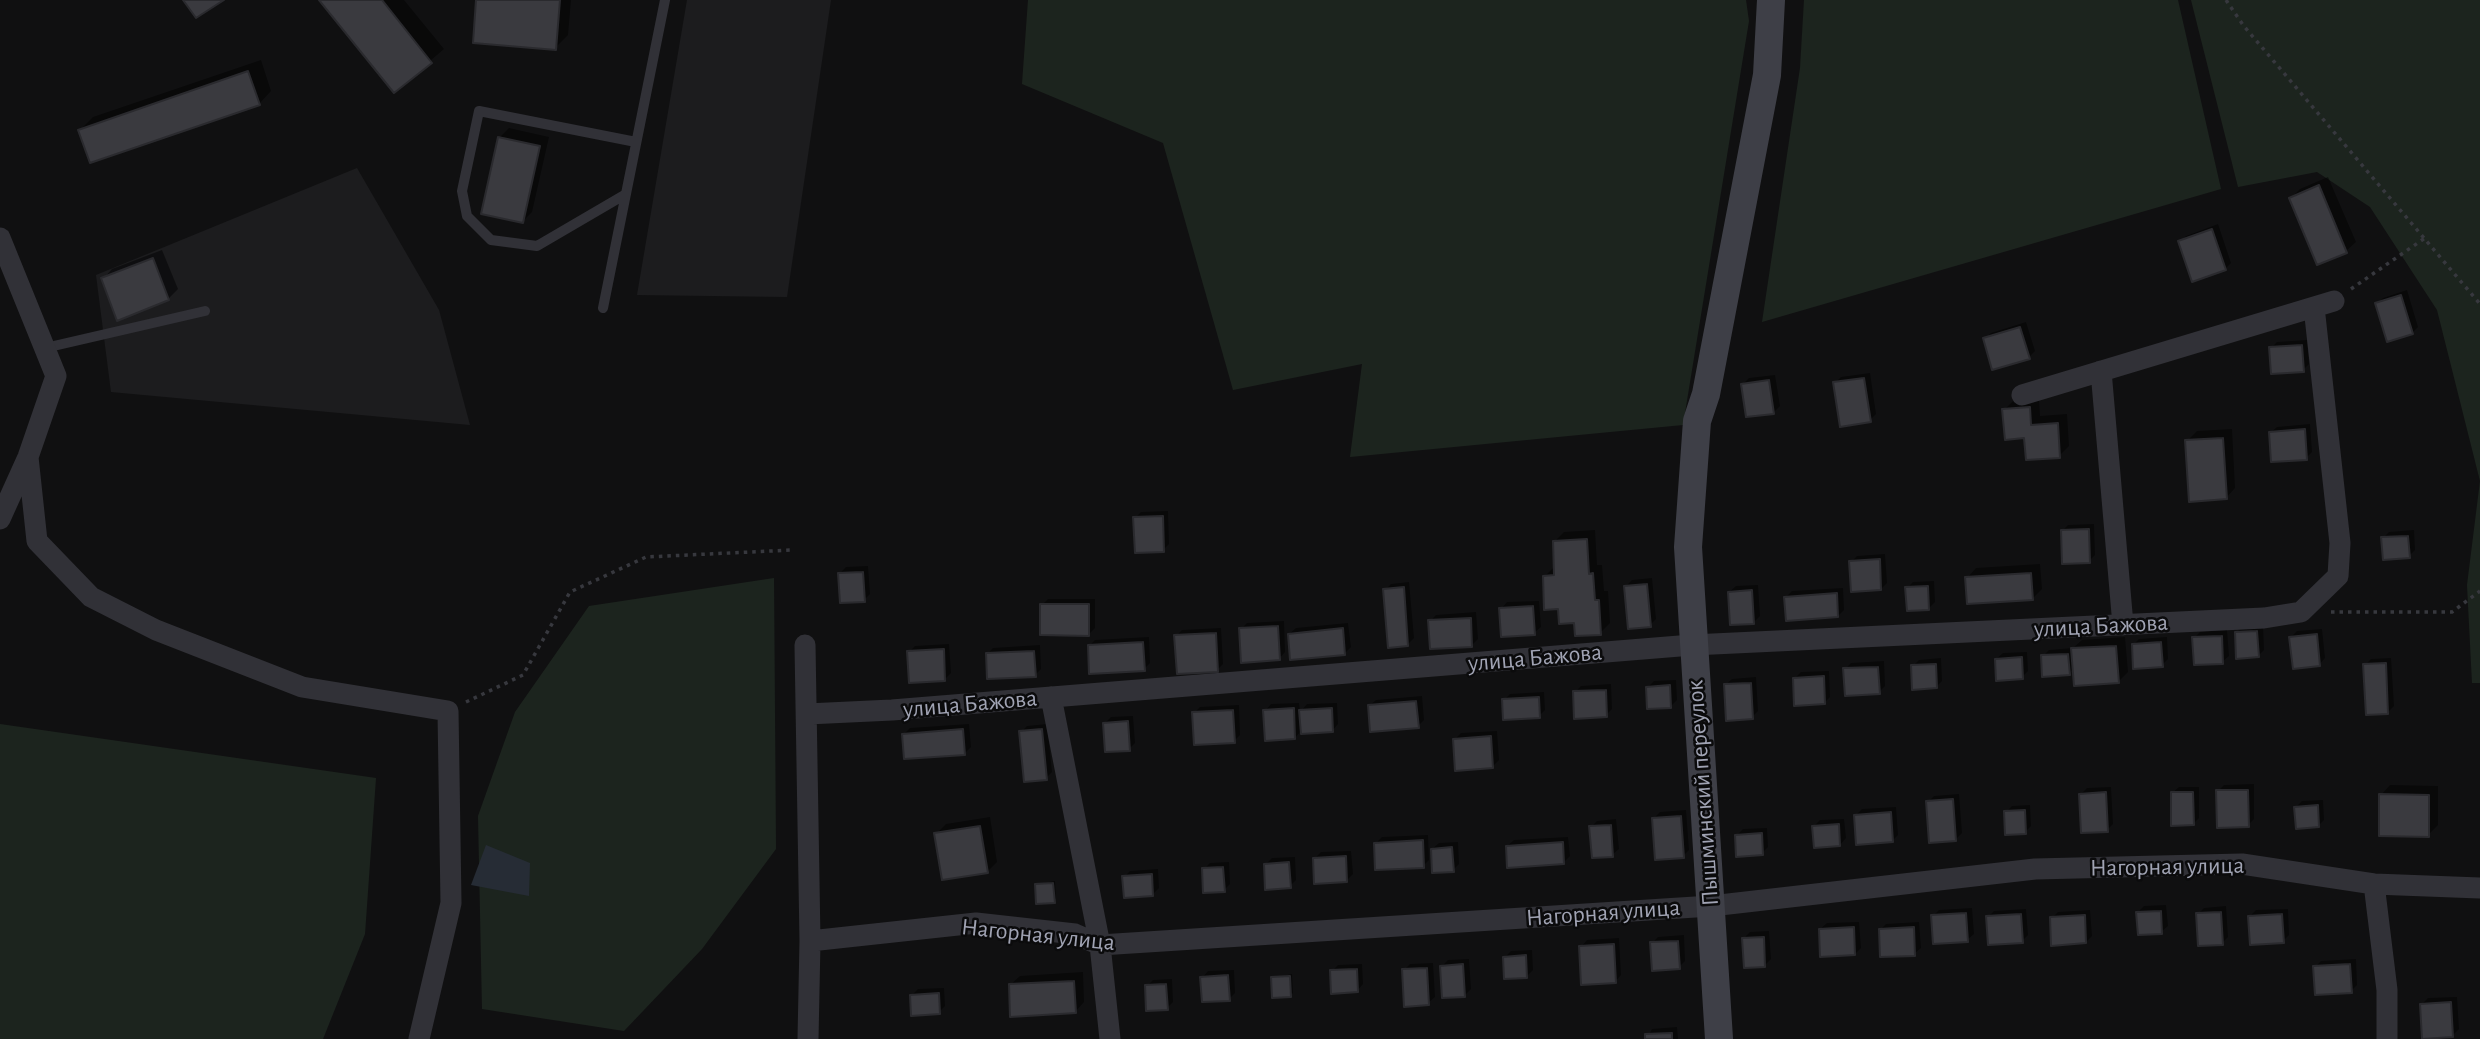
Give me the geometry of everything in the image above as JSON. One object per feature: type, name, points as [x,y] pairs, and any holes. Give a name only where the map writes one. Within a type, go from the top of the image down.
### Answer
[{"type":"street","name":"Пышминский переулок","points":[[1719,1039],[1692,645],[1688,547],[1697,421],[1706,394],[1767,75],[1771,0]]},
{"type":"street","points":[[0,238],[56,376],[28,457],[0,519]]},
{"type":"street","points":[[2022,395],[2334,301]]},
{"type":"street","points":[[2301,612],[2338,576],[2340,542],[2314,307]]},
{"type":"street","points":[[2101,371],[2123,625]]},
{"type":"street","points":[[28,457],[37,541],[91,597],[156,630],[302,687],[448,711],[451,903],[419,1039]]},
{"type":"street","name":"улица Бажова","points":[[807,715],[1692,645],[2264,618],[2301,612]]},
{"type":"street","points":[[805,645],[810,941],[808,1039]]},
{"type":"street","points":[[1051,697],[1100,945],[1110,1039]]},
{"type":"street","name":"Нагорная улица","points":[[810,941],[976,923],[1075,934],[1100,945],[1711,906],[2035,869],[2242,864],[2374,884],[2480,888]]},
{"type":"street","points":[[2374,884],[2387,990],[2387,1039]]},
{"type":"lane","points":[[603,308],[665,0]]},
{"type":"lane","points":[[626,194],[537,246],[491,240],[467,216],[462,191],[479,111],[636,142]]},
{"type":"lane","points":[[44,348],[205,311]]},
{"type":"path","points":[[2226,0],[2243,25],[2480,304]]},
{"type":"path","points":[[2334,301],[2425,238]]},
{"type":"path","points":[[448,711],[523,675],[570,592],[646,557],[792,550]]},
{"type":"path","points":[[2301,612],[2452,612],[2480,591]]},
{"type":"shaded area","points":[[687,0],[831,0],[787,297],[637,295]]},
{"type":"shaded area","points":[[1028,0],[1746,0],[1749,21],[1683,425],[1350,457],[1362,364],[1233,390],[1163,143],[1022,84]]},
{"type":"shaded area","points":[[1804,0],[2178,0],[2221,189],[1762,322],[1800,68]]},
{"type":"shaded area","points":[[2191,0],[2480,0],[2480,481],[2437,310],[2370,207],[2317,172],[2238,187]]},
{"type":"shaded area","points":[[357,168],[439,310],[470,425],[111,392],[96,275]]},
{"type":"shaded area","points":[[2480,481],[2480,683],[2472,683],[2467,585]]},
{"type":"shaded area","points":[[774,578],[776,849],[702,949],[624,1031],[482,1009],[478,816],[515,712],[589,606]]},
{"type":"shaded area","points":[[0,724],[376,778],[365,934],[323,1039],[0,1039]]},
{"type":"shaded area","points":[[486,845],[530,863],[529,896],[471,885]]},
{"type":"building","points":[[183,0],[224,0],[196,18]]},
{"type":"building","points":[[319,0],[382,0],[432,63],[394,93]]},
{"type":"building","points":[[476,0],[560,0],[556,50],[473,43]]},
{"type":"building","points":[[248,71],[260,105],[90,163],[78,130]]},
{"type":"building","points":[[498,137],[540,146],[523,223],[481,214]]},
{"type":"building","points":[[2319,185],[2347,253],[2317,265],[2289,198]]},
{"type":"building","points":[[2212,229],[2226,270],[2192,282],[2178,241]]},
{"type":"building","points":[[153,258],[169,300],[117,321],[101,278]]},
{"type":"building","points":[[2401,295],[2413,334],[2387,342],[2375,303]]},
{"type":"building","points":[[2020,327],[2030,359],[1992,370],[1983,338]]},
{"type":"building","points":[[2302,345],[2304,372],[2271,374],[2269,347]]},
{"type":"building","points":[[1864,378],[1871,422],[1840,427],[1833,382]]},
{"type":"building","points":[[1769,380],[1774,414],[1746,417],[1741,384]]},
{"type":"building","points":[[2030,407],[2031,425],[2058,423],[2060,458],[2026,460],[2024,438],[2005,440],[2002,409]]},
{"type":"building","points":[[2305,429],[2307,460],[2271,462],[2269,432]]},
{"type":"building","points":[[2223,438],[2227,499],[2189,502],[2185,440]]},
{"type":"building","points":[[1163,516],[1164,552],[1135,553],[1133,517]]},
{"type":"building","points":[[2089,529],[2090,563],[2062,564],[2061,530]]},
{"type":"building","points":[[2408,536],[2410,558],[2383,560],[2381,537]]},
{"type":"building","points":[[1587,539],[1589,574],[1593,573],[1595,600],[1599,600],[1601,635],[1575,636],[1574,623],[1559,624],[1558,609],[1544,610],[1543,576],[1554,575],[1553,541]]},
{"type":"building","points":[[1880,559],[1881,590],[1851,592],[1849,561]]},
{"type":"building","points":[[863,572],[865,602],[840,603],[838,573]]},
{"type":"building","points":[[2031,573],[2033,600],[1967,604],[1965,577]]},
{"type":"building","points":[[1647,584],[1651,627],[1628,629],[1624,586]]},
{"type":"building","points":[[1928,586],[1929,610],[1907,611],[1905,587]]},
{"type":"building","points":[[1404,587],[1408,646],[1388,648],[1383,589]]},
{"type":"building","points":[[1752,590],[1754,624],[1730,625],[1728,592]]},
{"type":"building","points":[[1837,593],[1838,617],[1786,621],[1784,597]]},
{"type":"building","points":[[1040,604],[1089,604],[1089,636],[1040,635]]},
{"type":"building","points":[[1533,606],[1535,635],[1501,637],[1499,608]]},
{"type":"building","points":[[1471,618],[1472,647],[1430,649],[1428,620]]},
{"type":"building","points":[[1278,626],[1280,660],[1241,663],[1239,628]]},
{"type":"building","points":[[1343,628],[1345,655],[1290,660],[1288,634]]},
{"type":"building","points":[[2257,631],[2259,657],[2236,659],[2235,632]]},
{"type":"building","points":[[1216,633],[1218,672],[1177,674],[1174,635]]},
{"type":"building","points":[[2317,634],[2320,666],[2293,669],[2289,637]]},
{"type":"building","points":[[2222,636],[2223,664],[2194,665],[2192,637]]},
{"type":"building","points":[[1143,642],[1145,671],[1089,674],[1088,645]]},
{"type":"building","points":[[2161,642],[2163,667],[2133,669],[2132,644]]},
{"type":"building","points":[[2116,646],[2119,683],[2074,686],[2071,648]]},
{"type":"building","points":[[944,649],[945,681],[909,683],[907,651]]},
{"type":"building","points":[[1034,651],[1036,677],[987,679],[986,653]]},
{"type":"building","points":[[2068,654],[2070,675],[2042,677],[2041,655]]},
{"type":"building","points":[[2022,657],[2023,679],[1996,681],[1995,659]]},
{"type":"building","points":[[2386,663],[2388,714],[2366,715],[2363,664]]},
{"type":"building","points":[[1936,664],[1937,688],[1912,690],[1911,665]]},
{"type":"building","points":[[1878,667],[1880,694],[1845,696],[1843,668]]},
{"type":"building","points":[[1824,676],[1825,704],[1794,706],[1793,678]]},
{"type":"building","points":[[1751,683],[1753,719],[1726,721],[1724,684]]},
{"type":"building","points":[[1670,685],[1671,708],[1647,709],[1646,687]]},
{"type":"building","points":[[1606,690],[1607,717],[1574,719],[1573,691]]},
{"type":"building","points":[[1539,697],[1540,718],[1503,720],[1502,699]]},
{"type":"building","points":[[1416,701],[1419,728],[1370,732],[1368,705]]},
{"type":"building","points":[[1294,708],[1295,739],[1265,741],[1263,710]]},
{"type":"building","points":[[1332,708],[1333,732],[1301,734],[1299,710]]},
{"type":"building","points":[[1233,710],[1235,743],[1194,745],[1192,712]]},
{"type":"building","points":[[1128,721],[1130,751],[1105,752],[1103,723]]},
{"type":"building","points":[[963,729],[965,755],[904,759],[902,734]]},
{"type":"building","points":[[1042,729],[1047,780],[1024,782],[1019,731]]},
{"type":"building","points":[[1491,736],[1493,768],[1455,771],[1453,739]]},
{"type":"building","points":[[2216,790],[2248,790],[2249,827],[2217,828]]},
{"type":"building","points":[[2106,792],[2108,832],[2081,833],[2079,794]]},
{"type":"building","points":[[2171,792],[2193,792],[2194,825],[2171,826]]},
{"type":"building","points":[[2379,794],[2429,795],[2429,837],[2379,836]]},
{"type":"building","points":[[1953,799],[1956,841],[1929,843],[1926,801]]},
{"type":"building","points":[[2318,805],[2319,827],[2296,829],[2294,807]]},
{"type":"building","points":[[2025,810],[2026,834],[2005,835],[2004,811]]},
{"type":"building","points":[[1891,812],[1893,842],[1856,845],[1854,815]]},
{"type":"building","points":[[1681,816],[1684,858],[1655,860],[1652,818]]},
{"type":"building","points":[[1839,824],[1840,846],[1814,848],[1812,826]]},
{"type":"building","points":[[1611,825],[1613,857],[1592,858],[1589,826]]},
{"type":"building","points":[[980,826],[988,873],[942,880],[934,833]]},
{"type":"building","points":[[1762,833],[1763,855],[1736,857],[1735,835]]},
{"type":"building","points":[[1423,840],[1424,868],[1375,870],[1374,843]]},
{"type":"building","points":[[1563,842],[1564,864],[1507,868],[1506,846]]},
{"type":"building","points":[[1452,847],[1454,872],[1432,873],[1431,849]]},
{"type":"building","points":[[1346,856],[1347,882],[1314,884],[1313,858]]},
{"type":"building","points":[[1289,862],[1291,888],[1265,890],[1264,864]]},
{"type":"building","points":[[1223,867],[1225,892],[1203,893],[1202,868]]},
{"type":"building","points":[[1152,874],[1153,896],[1124,898],[1122,876]]},
{"type":"building","points":[[1053,883],[1055,903],[1036,904],[1035,884]]},
{"type":"building","points":[[2161,911],[2162,934],[2138,935],[2136,912]]},
{"type":"building","points":[[2221,912],[2223,945],[2198,946],[2196,913]]},
{"type":"building","points":[[1966,913],[1968,942],[1933,944],[1931,915]]},
{"type":"building","points":[[2021,914],[2023,943],[1988,945],[1986,916]]},
{"type":"building","points":[[2282,914],[2284,943],[2250,945],[2248,916]]},
{"type":"building","points":[[2085,915],[2086,943],[2051,946],[2050,917]]},
{"type":"building","points":[[1854,927],[1855,955],[1820,957],[1819,929]]},
{"type":"building","points":[[1914,927],[1915,956],[1880,957],[1879,929]]},
{"type":"building","points":[[1764,937],[1765,967],[1744,968],[1742,938]]},
{"type":"building","points":[[1678,941],[1680,969],[1652,971],[1650,942]]},
{"type":"building","points":[[1614,944],[1616,983],[1581,985],[1579,946]]},
{"type":"building","points":[[1526,955],[1527,978],[1504,979],[1503,957]]},
{"type":"building","points":[[1463,964],[1465,997],[1442,998],[1440,966]]},
{"type":"building","points":[[2350,964],[2352,993],[2315,995],[2313,966]]},
{"type":"building","points":[[1427,968],[1429,1005],[1404,1007],[1402,969]]},
{"type":"building","points":[[1357,969],[1358,992],[1331,994],[1330,970]]},
{"type":"building","points":[[1228,975],[1230,1001],[1202,1002],[1200,977]]},
{"type":"building","points":[[1290,976],[1291,997],[1272,998],[1271,977]]},
{"type":"building","points":[[1074,981],[1076,1013],[1010,1017],[1009,984]]},
{"type":"building","points":[[1166,984],[1168,1010],[1146,1011],[1145,985]]},
{"type":"building","points":[[939,993],[940,1014],[911,1016],[910,995]]},
{"type":"building","points":[[2451,1002],[2453,1037],[2422,1039],[2420,1004]]},
{"type":"building","points":[[1672,1033],[1672,1039],[1645,1039],[1645,1034]]}]
